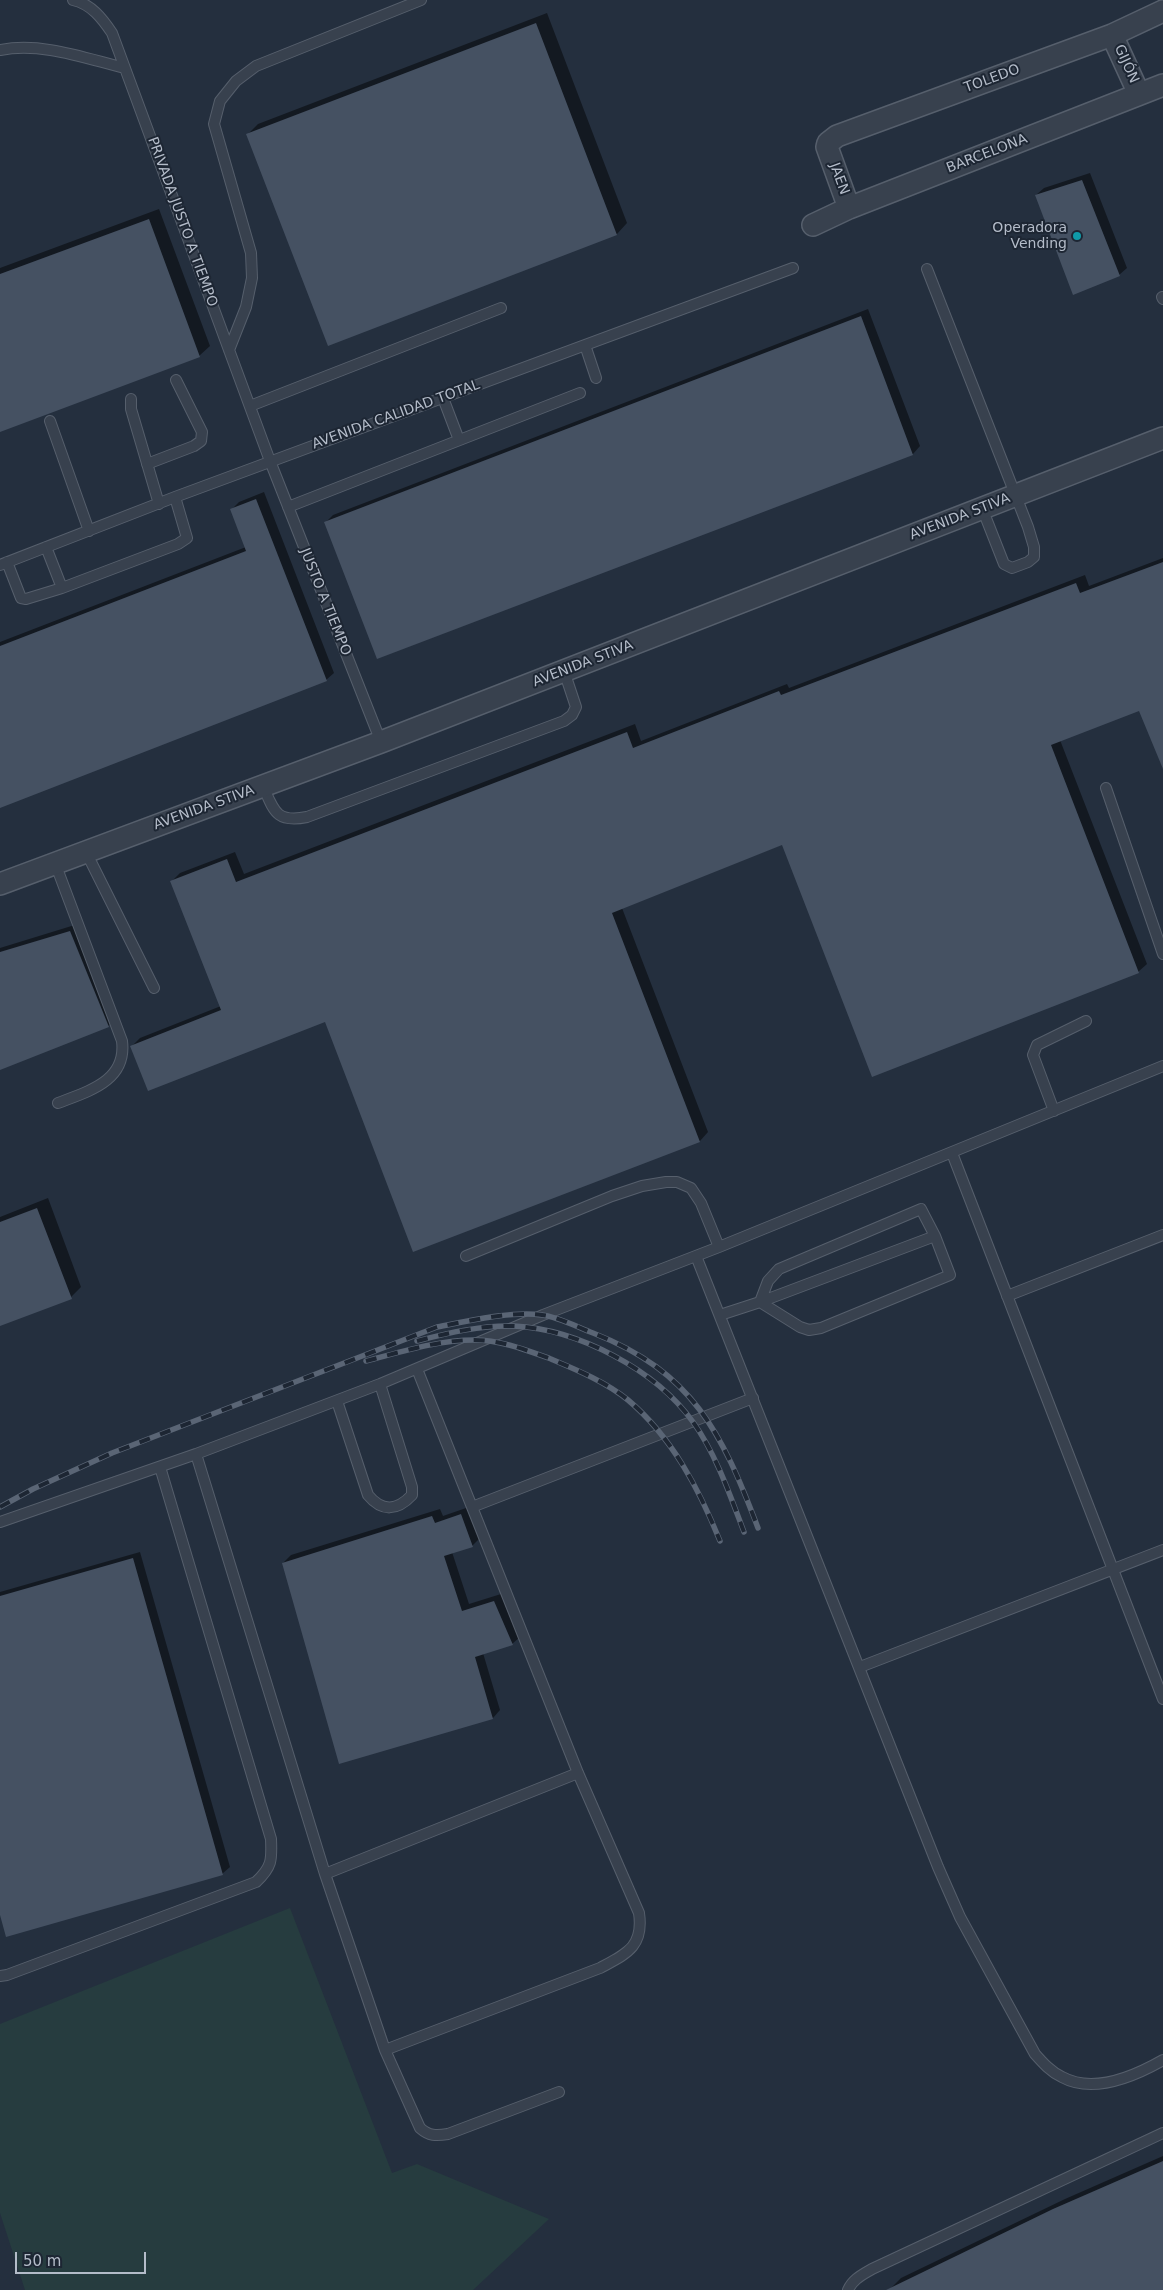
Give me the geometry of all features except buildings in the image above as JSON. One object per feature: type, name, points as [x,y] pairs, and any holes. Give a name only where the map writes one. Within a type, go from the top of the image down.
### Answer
[{"type":"street","name":"TOLEDO","points":[[828,151],[828,143],[837,136],[1112,35],[1163,11]]},
{"type":"street","name":"GIJÓN","points":[[1112,35],[1139,94]]},
{"type":"street","name":"BARCELONA","points":[[812,225],[849,208],[1163,85]]},
{"type":"street","name":"JAEN","points":[[828,151],[849,208]]},
{"type":"street","name":"AVENIDA STIVA","points":[[0,884],[381,742],[1163,438]]},
{"type":"lane","name":"PRIVADA JUSTO A TIEMPO","points":[[73,0],[81,2],[101,16],[112,33],[270,461]]},
{"type":"lane","points":[[229,350],[246,307],[252,278],[252,253],[214,124],[220,101],[236,81],[256,66],[421,0]]},
{"type":"lane","points":[[0,50],[17,46],[44,48],[125,68]]},
{"type":"lane","name":"AVENIDA CALIDAD TOTAL","points":[[4,564],[270,461],[793,268]]},
{"type":"lane","points":[[927,269],[1017,494],[1034,547],[1034,557],[1028,562],[1012,568],[1004,564],[982,508]]},
{"type":"lane","points":[[250,406],[501,308]]},
{"type":"lane","points":[[586,345],[596,378]]},
{"type":"lane","points":[[147,464],[194,446],[201,440],[202,432],[176,380]]},
{"type":"lane","points":[[288,507],[580,393]]},
{"type":"lane","points":[[443,398],[459,440]]},
{"type":"lane","points":[[131,399],[131,409],[159,504]]},
{"type":"lane","points":[[50,421],[89,531]]},
{"type":"lane","name":"JUSTO A TIEMPO","points":[[270,461],[381,742]]},
{"type":"lane","points":[[4,564],[21,598],[26,599],[62,588],[178,544],[186,538],[175,497]]},
{"type":"lane","points":[[46,547],[62,588]]},
{"type":"lane","points":[[263,786],[279,816],[285,819],[307,817],[564,721],[572,716],[576,707],[564,671]]},
{"type":"lane","points":[[1106,788],[1163,954]]},
{"type":"lane","points":[[86,852],[154,988]]},
{"type":"lane","points":[[55,863],[122,1040],[124,1053],[121,1063],[107,1080],[90,1091],[58,1103]]},
{"type":"lane","points":[[1054,1111],[1033,1055],[1037,1044],[1086,1021]]},
{"type":"lane","points":[[0,1522],[160,1467],[337,1401],[543,1315],[719,1247],[1163,1066]]},
{"type":"lane","points":[[952,1153],[1163,1699]]},
{"type":"lane","points":[[466,1256],[612,1196],[642,1186],[666,1182],[677,1182],[691,1188],[701,1203],[719,1247]]},
{"type":"lane","points":[[922,1209],[935,1236],[950,1276],[821,1328],[809,1330],[800,1327],[760,1302],[768,1281],[779,1269],[922,1209]]},
{"type":"lane","points":[[1007,1296],[1163,1235]]},
{"type":"lane","points":[[720,1315],[760,1302],[935,1236]]},
{"type":"lane","points":[[696,1256],[938,1867],[960,1917],[1035,2054],[1050,2070],[1063,2078],[1090,2084],[1130,2076],[1163,2060]]},
{"type":"lane","points":[[385,2050],[600,1968],[632,1948],[640,1936],[639,1913],[578,1773],[417,1369]]},
{"type":"lane","points":[[337,1401],[368,1495],[376,1504],[386,1508],[398,1506],[412,1495],[412,1487],[380,1384]]},
{"type":"lane","points":[[472,1507],[753,1398]]},
{"type":"lane","points":[[196,1454],[325,1874],[385,2050],[420,2128],[427,2134],[437,2136],[448,2134],[559,2092]]},
{"type":"lane","points":[[0,1976],[256,1882],[268,1870],[272,1857],[271,1839],[160,1467]]},
{"type":"lane","points":[[860,1666],[1163,1550]]},
{"type":"lane","points":[[325,1874],[578,1773]]},
{"type":"lane","points":[[848,2290],[851,2283],[872,2269],[1163,2132]]},
{"type":"green space","points":[[290,1908],[392,2173],[417,2164],[549,2219],[473,2290],[25,2290],[0,2213],[0,2024]]},
{"type":"railway","points":[[0,1507],[33,1489],[112,1453],[437,1327],[489,1317],[530,1314],[561,1320],[627,1349],[656,1367],[680,1387],[700,1410],[716,1435],[731,1463],[758,1528]]},
{"type":"railway","points":[[417,1341],[477,1328],[514,1326],[564,1335],[614,1356],[658,1385],[693,1422],[716,1461],[744,1532]]},
{"type":"railway","points":[[366,1361],[433,1344],[484,1340],[532,1352],[591,1377],[628,1400],[658,1430],[683,1465],[703,1502],[720,1541]]},
{"type":"place","name":"Operadora Vending","points":[[1077,236]]}]
